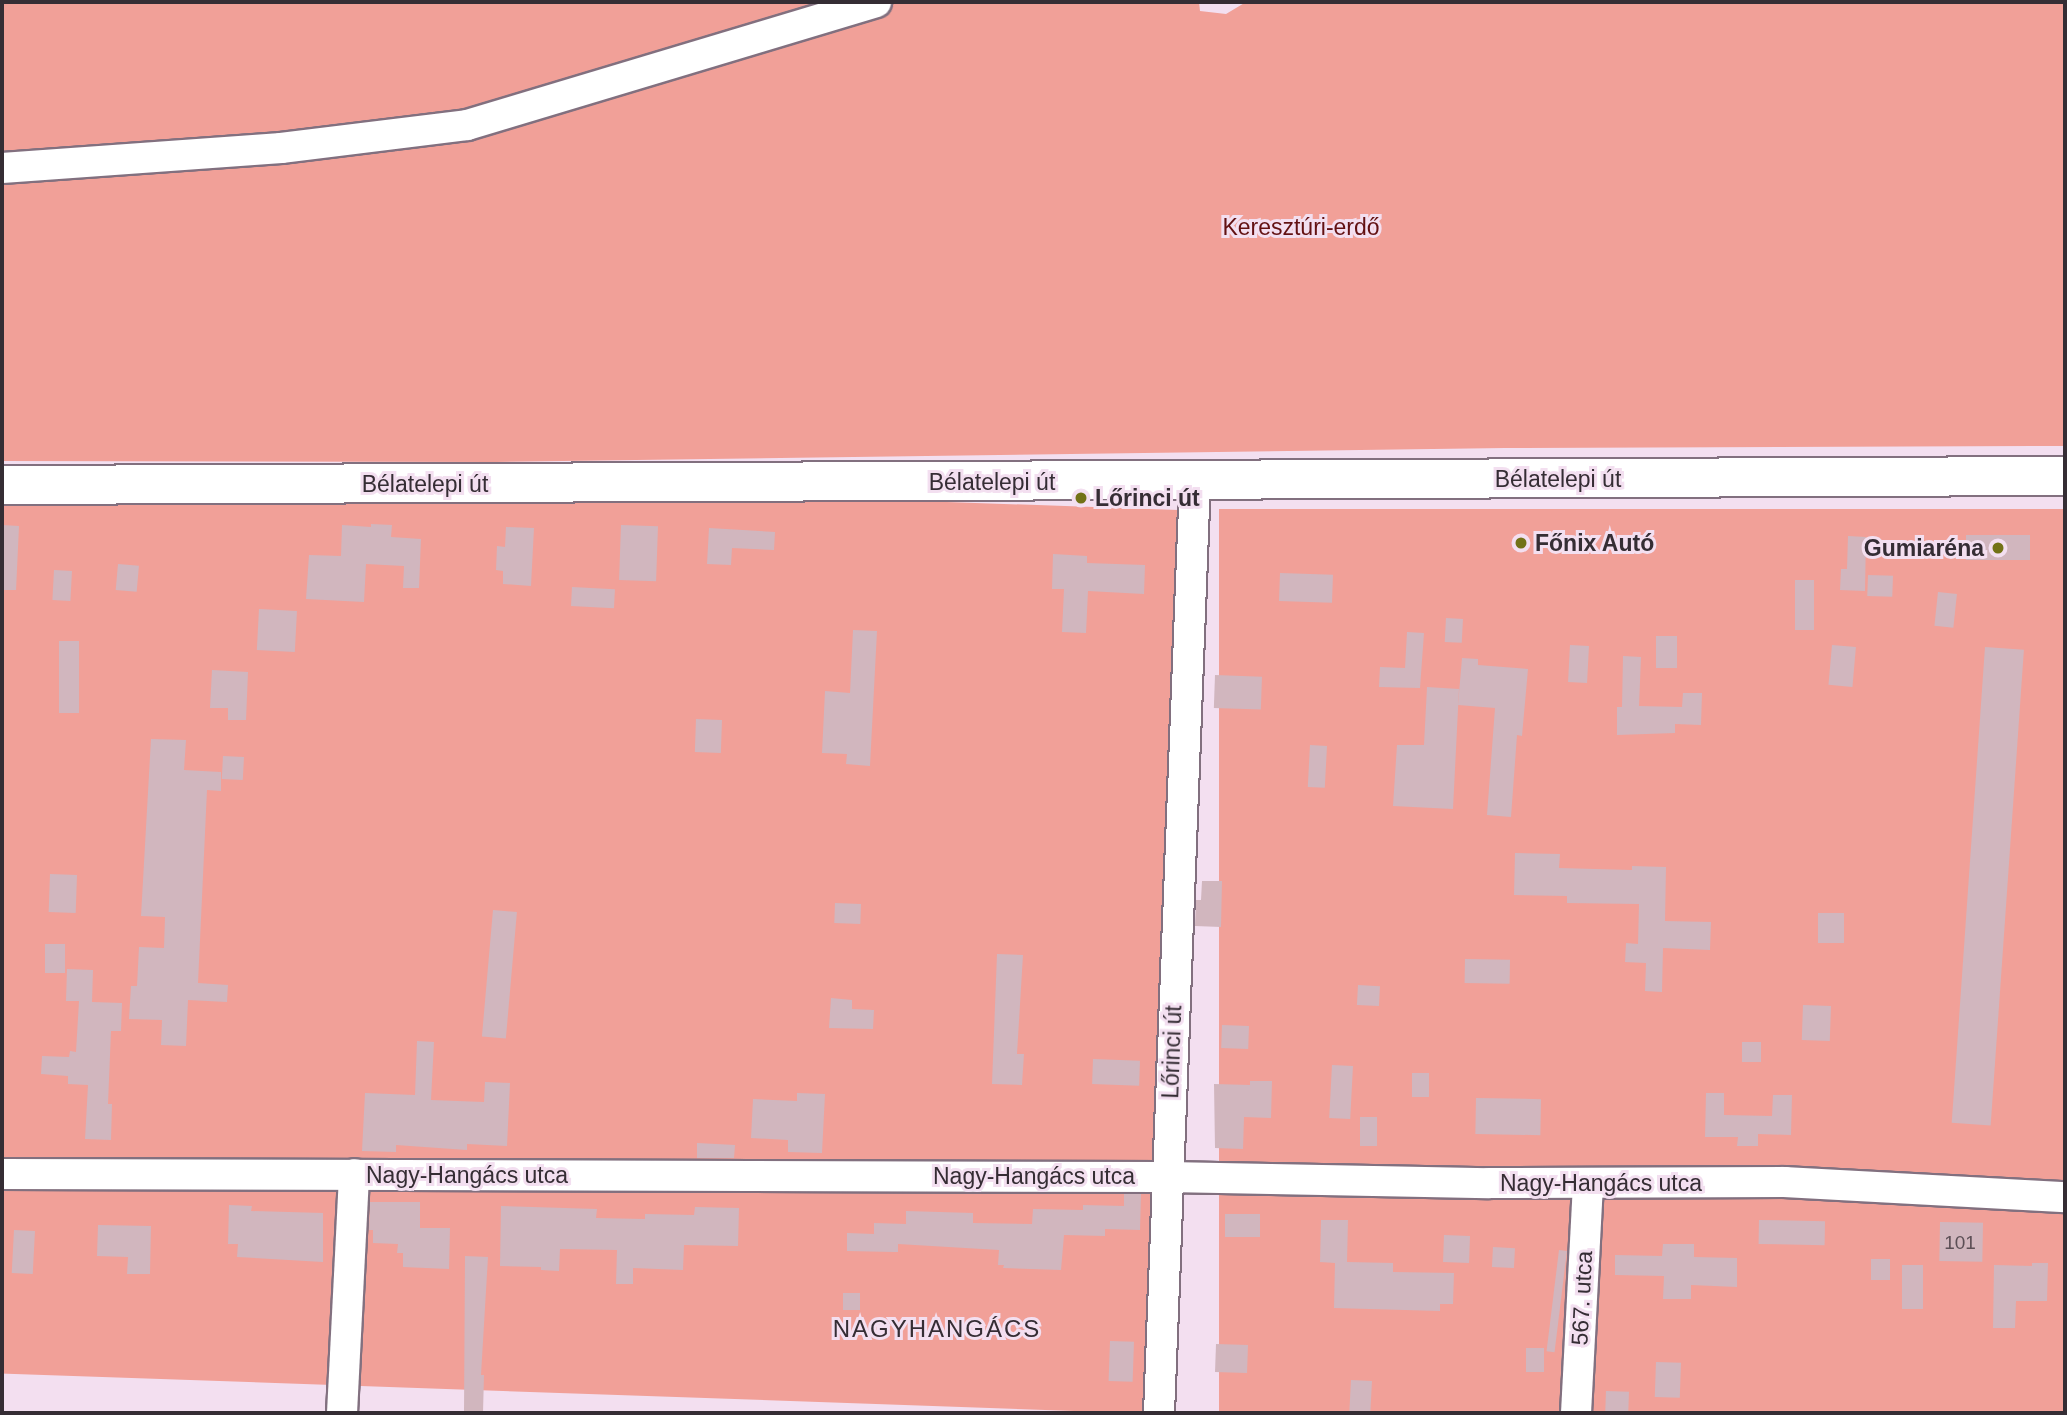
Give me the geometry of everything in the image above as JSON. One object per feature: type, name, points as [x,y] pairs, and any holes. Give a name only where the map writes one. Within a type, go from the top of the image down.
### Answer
[{"type":"main road","name":"Bélatelepi út","points":[[2,485],[2065,476]]},
{"type":"street","points":[[2,167],[281,148],[467,125],[876,2]]},
{"type":"street","name":"Lőrinci út","points":[[1159,1413],[1195,481]]},
{"type":"street","name":"Nagy-Hangács utca","points":[[2,1174],[1168,1177],[1588,1183],[1785,1182],[2065,1197]]},
{"type":"street","points":[[342,1413],[354,1174]]},
{"type":"street","name":"567. utca","points":[[1576,1413],[1588,1183]]},
{"type":"green space","name":"Keresztúri-erdő","points":[[2,2],[1199,2],[1200,11],[1226,14],[1246,2],[2065,2],[2065,446],[1505,448],[496,462],[2,461]]},
{"type":"green space","points":[[3,469],[1178,510],[1146,1413],[2,1373]]},
{"type":"green space","points":[[1219,509],[2065,509],[2065,1413],[1219,1413]]},
{"type":"building","points":[[371,524],[392,525],[391,537],[421,539],[419,588],[403,588],[404,566],[366,564],[364,602],[306,599],[309,555],[341,556],[342,525],[371,527]]},
{"type":"building","points":[[2,525],[19,526],[16,590],[2,590]]},
{"type":"building","points":[[621,525],[658,526],[656,581],[619,580]]},
{"type":"building","points":[[506,527],[534,528],[531,586],[503,584],[503,571],[496,570],[497,546],[505,547]]},
{"type":"building","points":[[709,528],[775,532],[774,550],[732,548],[731,565],[707,564]]},
{"type":"building","name":"Gumiaréna","points":[[1966,535],[2030,535],[2030,560],[1966,560]]},
{"type":"building","points":[[1848,536],[1866,537],[1865,591],[1840,590],[1841,569],[1847,569]]},
{"type":"building","points":[[1053,554],[1087,556],[1087,563],[1145,565],[1144,594],[1088,591],[1086,633],[1062,632],[1064,589],[1052,589]]},
{"type":"building","points":[[118,564],[139,566],[137,592],[116,590]]},
{"type":"building","points":[[54,570],[72,571],[70,601],[52,600]]},
{"type":"building","points":[[1280,573],[1333,575],[1332,603],[1279,601]]},
{"type":"building","points":[[1868,575],[1893,576],[1892,597],[1867,596]]},
{"type":"building","points":[[1795,580],[1814,580],[1814,630],[1795,630]]},
{"type":"building","points":[[572,587],[615,589],[614,608],[571,606]]},
{"type":"building","points":[[1938,592],[1957,594],[1953,628],[1934,626]]},
{"type":"building","points":[[259,609],[297,611],[295,652],[257,650]]},
{"type":"building","points":[[1446,618],[1463,619],[1462,643],[1445,642]]},
{"type":"building","points":[[853,630],[877,631],[870,766],[846,764],[847,754],[822,753],[825,691],[850,693]]},
{"type":"building","points":[[1407,632],[1424,633],[1420,688],[1379,687],[1380,667],[1405,668]]},
{"type":"building","points":[[1656,636],[1677,636],[1677,668],[1656,668]]},
{"type":"building","points":[[59,641],[79,641],[79,713],[59,713]]},
{"type":"building","points":[[1570,645],[1589,646],[1587,683],[1568,682]]},
{"type":"building","points":[[1832,645],[1856,647],[1852,687],[1829,685]]},
{"type":"building","points":[[1985,647],[2024,650],[1991,1126],[1952,1123]]},
{"type":"building","points":[[1623,656],[1641,657],[1639,706],[1682,707],[1683,693],[1702,693],[1701,725],[1675,724],[1675,733],[1617,735],[1617,707],[1622,707]]},
{"type":"building","points":[[1462,658],[1478,659],[1478,665],[1528,669],[1522,736],[1517,735],[1511,817],[1487,815],[1495,708],[1458,705]]},
{"type":"building","points":[[212,670],[248,672],[246,720],[228,720],[228,708],[210,708]]},
{"type":"building","points":[[1215,675],[1262,677],[1261,710],[1214,708]]},
{"type":"building","points":[[1427,687],[1459,689],[1453,809],[1393,806],[1397,745],[1424,745]]},
{"type":"building","points":[[696,719],[722,720],[721,753],[695,752]]},
{"type":"building","points":[[151,739],[186,740],[184,770],[221,772],[221,791],[207,790],[198,983],[228,985],[227,1002],[188,1000],[186,1046],[161,1045],[162,1020],[129,1019],[131,986],[137,986],[139,947],[164,948],[165,917],[141,916]]},
{"type":"building","points":[[1310,745],[1327,746],[1325,788],[1308,787]]},
{"type":"building","points":[[223,756],[244,757],[243,780],[222,779]]},
{"type":"building","points":[[1515,853],[1560,854],[1559,868],[1632,870],[1632,866],[1666,867],[1665,921],[1711,922],[1710,950],[1663,948],[1662,992],[1645,991],[1646,963],[1625,962],[1626,943],[1638,944],[1639,904],[1567,903],[1567,896],[1514,895]]},
{"type":"building","points":[[50,874],[77,875],[76,913],[49,912]]},
{"type":"building","points":[[1202,881],[1222,881],[1221,927],[1195,926],[1196,900],[1201,900]]},
{"type":"building","points":[[835,903],[861,904],[860,924],[834,923]]},
{"type":"building","points":[[493,910],[517,912],[506,1039],[482,1037]]},
{"type":"building","points":[[1818,913],[1844,913],[1844,943],[1818,943]]},
{"type":"building","points":[[45,944],[65,944],[65,973],[45,973]]},
{"type":"building","points":[[997,954],[1023,955],[1017,1054],[1024,1054],[1022,1085],[992,1084]]},
{"type":"building","points":[[1465,959],[1510,960],[1510,984],[1465,983]]},
{"type":"building","points":[[67,969],[93,970],[92,1002],[122,1003],[121,1031],[111,1031],[108,1104],[112,1104],[111,1140],[85,1139],[88,1085],[68,1084],[68,1076],[41,1074],[42,1056],[69,1057],[70,1051],[76,1052],[79,1001],[66,1001]]},
{"type":"building","points":[[1358,985],[1380,986],[1379,1006],[1357,1005]]},
{"type":"building","points":[[831,998],[852,1000],[852,1009],[874,1010],[873,1029],[829,1028]]},
{"type":"building","points":[[1803,1005],[1831,1006],[1830,1041],[1802,1040]]},
{"type":"building","points":[[1222,1025],[1249,1026],[1248,1049],[1221,1048]]},
{"type":"building","points":[[417,1041],[434,1042],[431,1100],[484,1102],[485,1082],[510,1083],[507,1146],[467,1144],[467,1150],[396,1145],[396,1152],[362,1151],[365,1093],[415,1095]]},
{"type":"building","points":[[1742,1042],[1761,1042],[1761,1062],[1742,1062]]},
{"type":"building","points":[[1093,1059],[1140,1061],[1139,1086],[1092,1084]]},
{"type":"building","points":[[1332,1065],[1353,1066],[1350,1119],[1329,1118]]},
{"type":"building","points":[[1412,1073],[1429,1073],[1429,1097],[1412,1097]]},
{"type":"building","points":[[1250,1081],[1272,1081],[1271,1118],[1244,1117],[1243,1149],[1215,1148],[1214,1084],[1250,1085]]},
{"type":"building","points":[[797,1093],[825,1094],[822,1153],[788,1152],[788,1140],[751,1138],[753,1099],[797,1101]]},
{"type":"building","points":[[1706,1093],[1724,1093],[1724,1115],[1772,1116],[1773,1095],[1792,1095],[1791,1135],[1758,1134],[1758,1146],[1737,1146],[1738,1137],[1705,1137]]},
{"type":"building","points":[[1476,1098],[1541,1099],[1540,1135],[1475,1134]]},
{"type":"building","points":[[1360,1117],[1377,1117],[1377,1146],[1360,1146]]},
{"type":"building","points":[[697,1143],[735,1145],[734,1158],[697,1158]]},
{"type":"building","points":[[1124,1194],[1141,1194],[1140,1230],[1105,1229],[1105,1236],[1064,1235],[1061,1270],[1003,1268],[1004,1265],[998,1265],[999,1250],[898,1244],[898,1252],[847,1251],[847,1233],[874,1234],[874,1223],[906,1224],[906,1211],[973,1213],[973,1223],[1032,1224],[1033,1209],[1083,1210],[1083,1205],[1124,1206]]},
{"type":"building","points":[[370,1202],[420,1202],[420,1228],[450,1228],[449,1269],[403,1267],[403,1253],[397,1253],[398,1244],[373,1243],[373,1230],[369,1230]]},
{"type":"building","points":[[229,1205],[252,1206],[251,1211],[323,1213],[323,1262],[237,1257],[238,1244],[228,1244]]},
{"type":"building","points":[[501,1206],[597,1209],[596,1218],[645,1219],[645,1214],[694,1215],[695,1207],[739,1208],[738,1246],[684,1245],[683,1270],[633,1268],[633,1284],[616,1284],[617,1250],[560,1249],[559,1271],[541,1270],[541,1267],[500,1266]]},
{"type":"building","points":[[1225,1214],[1260,1214],[1260,1237],[1225,1237]]},
{"type":"building","points":[[1321,1220],[1348,1220],[1347,1262],[1393,1263],[1393,1272],[1454,1273],[1453,1304],[1440,1304],[1440,1311],[1334,1308],[1335,1263],[1320,1262]]},
{"type":"building","points":[[1759,1220],[1825,1221],[1825,1245],[1759,1244]]},
{"type":"building","points":[[1940,1222],[1983,1223],[1982,1262],[1939,1261]]},
{"type":"building","points":[[98,1225],[151,1226],[150,1274],[127,1274],[128,1257],[97,1256]]},
{"type":"building","points":[[14,1230],[35,1231],[33,1274],[12,1273]]},
{"type":"building","points":[[1444,1235],[1470,1236],[1469,1263],[1443,1262]]},
{"type":"building","points":[[1663,1244],[1694,1244],[1694,1257],[1737,1258],[1737,1287],[1691,1285],[1691,1299],[1663,1299],[1664,1276],[1615,1275],[1615,1255],[1662,1256]]},
{"type":"building","points":[[1493,1247],[1515,1248],[1514,1268],[1492,1267]]},
{"type":"building","points":[[1559,1250],[1567,1251],[1555,1352],[1547,1351]]},
{"type":"building","points":[[465,1256],[488,1257],[481,1375],[484,1375],[483,1413],[464,1413]]},
{"type":"building","points":[[1871,1259],[1890,1259],[1890,1280],[1871,1280]]},
{"type":"building","points":[[2032,1263],[2048,1263],[2047,1301],[2016,1301],[2015,1328],[1993,1328],[1994,1265],[2032,1266]]},
{"type":"building","points":[[1902,1265],[1923,1265],[1923,1309],[1902,1309]]},
{"type":"building","points":[[843,1293],[860,1293],[860,1310],[843,1310]]},
{"type":"building","points":[[1110,1341],[1134,1342],[1133,1382],[1109,1381]]},
{"type":"building","points":[[1216,1344],[1248,1345],[1247,1373],[1215,1372]]},
{"type":"building","points":[[1526,1348],[1544,1348],[1544,1372],[1526,1372]]},
{"type":"building","points":[[1656,1362],[1681,1363],[1680,1398],[1655,1397]]},
{"type":"building","points":[[1351,1380],[1372,1381],[1370,1413],[1349,1413]]},
{"type":"building","points":[[1606,1391],[1629,1392],[1628,1413],[1605,1413]]},
{"type":"place","name":"Lőrinci út","points":[[1081,498]]},
{"type":"place","name":"Főnix Autó","points":[[1521,543]]},
{"type":"place","name":"Gumiaréna","points":[[1998,548]]},
{"type":"district","name":"NAGYHANGÁCS","points":[[937,1329]]}]
